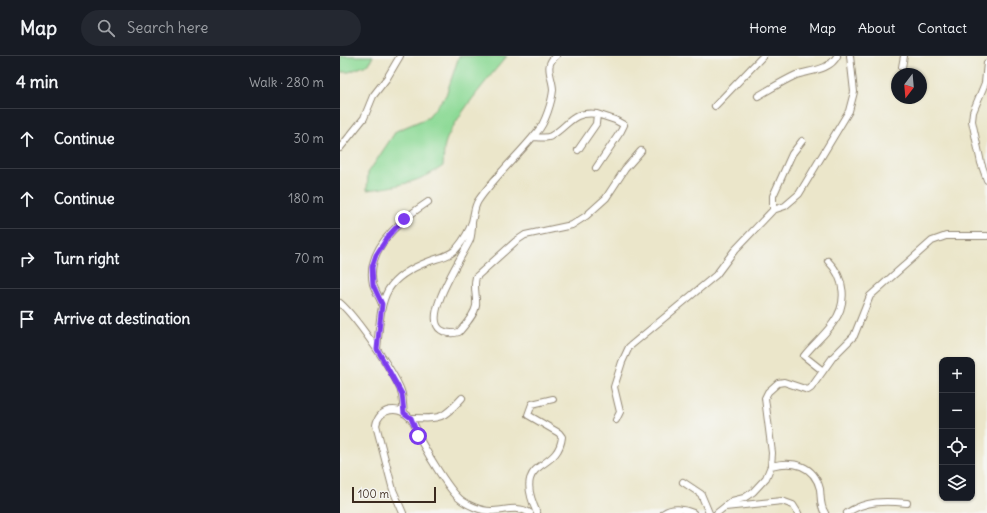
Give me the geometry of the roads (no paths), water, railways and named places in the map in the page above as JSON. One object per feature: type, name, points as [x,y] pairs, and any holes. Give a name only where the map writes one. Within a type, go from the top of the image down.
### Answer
[{"type":"street","points":[[340,148],[364,118],[373,96],[387,78],[400,56]]},
{"type":"street","points":[[556,56],[550,66],[549,72],[553,89],[546,118],[538,131],[476,203],[470,240],[450,275],[436,314],[436,323],[439,329],[446,333],[459,332],[472,315],[476,306],[474,284],[476,277],[516,241],[526,235],[572,225],[586,216],[606,198],[625,169],[641,151]]},
{"type":"street","points":[[715,106],[763,56]]},
{"type":"street","points":[[758,96],[798,75],[827,66],[834,62],[837,56]]},
{"type":"street","points":[[616,420],[620,412],[614,388],[622,362],[629,347],[716,275],[734,251],[773,210],[786,206],[799,194],[849,112],[854,92],[850,56]]},
{"type":"street","points":[[902,66],[904,56]]},
{"type":"street","points":[[986,176],[972,121],[973,112],[985,84],[987,63]]},
{"type":"street","points":[[533,137],[551,137],[576,116],[582,113],[597,114],[615,120],[624,125],[622,131],[596,168]]},
{"type":"street","points":[[578,150],[596,124],[597,114]]},
{"type":"street","points":[[773,210],[773,196],[792,154],[802,141]]},
{"type":"street","points":[[382,304],[373,285],[372,267],[376,255],[389,235],[404,219],[428,202]]},
{"type":"street","points":[[377,349],[382,304],[386,292],[400,276],[412,268],[456,250],[472,222]]},
{"type":"street","points":[[717,513],[732,501],[744,498],[761,486],[766,478],[771,466],[772,441],[765,398],[768,392],[778,383],[784,382],[808,390],[833,357],[854,336],[870,296],[932,241],[946,236],[985,236]]},
{"type":"street","points":[[823,371],[804,356],[834,322],[843,297],[840,277],[836,269],[828,261]]},
{"type":"street","points":[[340,303],[377,349],[402,394],[404,413]]},
{"type":"street","points":[[411,418],[439,418],[447,414],[462,398]]},
{"type":"street","points":[[537,513],[529,492],[529,480],[533,472],[559,450],[562,437],[559,433],[528,415],[532,404],[553,399]]},
{"type":"street","points":[[403,513],[394,490],[376,425],[377,417],[383,412],[392,409],[404,413],[411,418],[422,444],[459,498],[469,504],[492,512],[517,509],[530,513]]},
{"type":"street","points":[[771,466],[784,464],[807,468],[814,474],[818,482],[821,502],[826,513]]},
{"type":"street","points":[[682,482],[701,494],[709,513]]},
{"type":"street","points":[[725,507],[782,501],[793,505],[798,513]]},
{"type":"street","points":[[847,513],[868,503],[884,501],[907,503]]},
{"type":"street","points":[[664,513],[671,509],[684,510],[693,513]]}]
